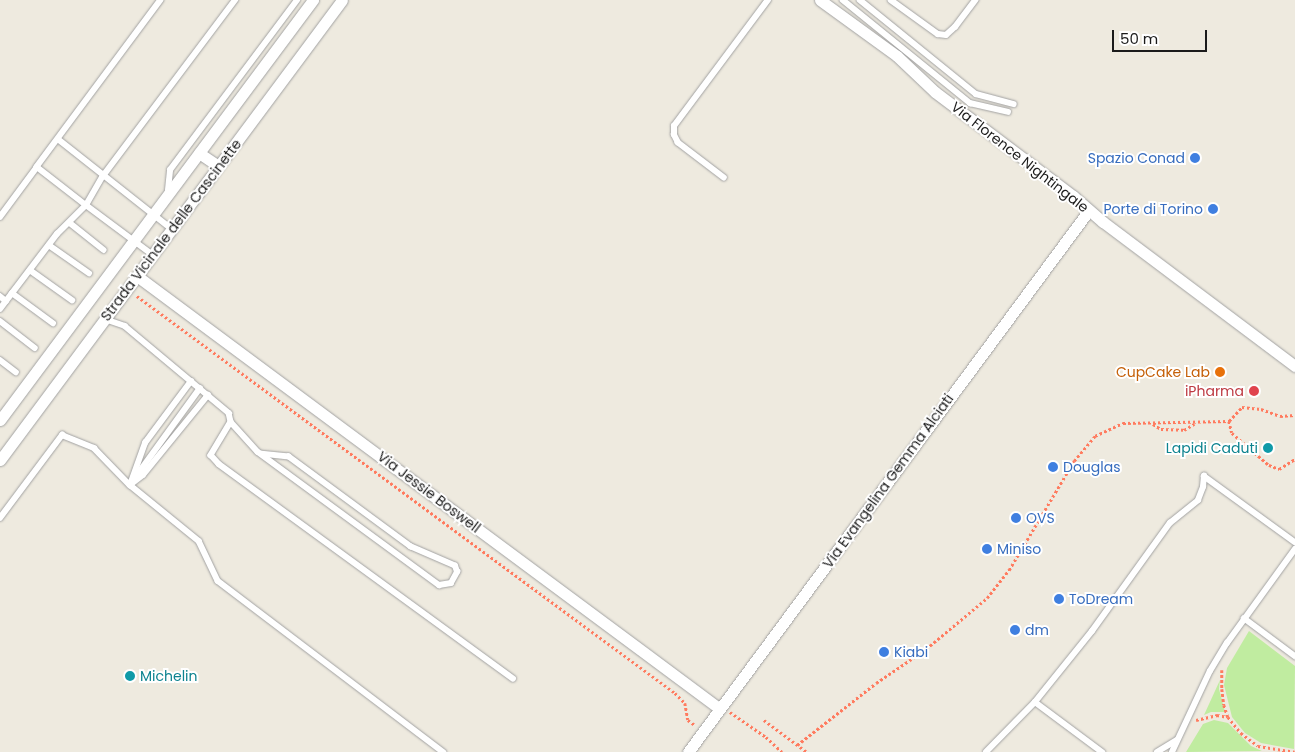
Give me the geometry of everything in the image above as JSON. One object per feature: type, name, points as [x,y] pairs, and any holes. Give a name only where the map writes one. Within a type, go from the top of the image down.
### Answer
[{"type":"street","name":"Strada Vicinale delle Cascinette","points":[[0,420],[313,0]]},
{"type":"street","name":"Strada Vicinale delle Cascinette","points":[[0,460],[342,0]]},
{"type":"street","name":"Via Florence Nightingale","points":[[820,0],[897,56],[935,92],[1295,366]]},
{"type":"street","points":[[199,153],[218,166]]},
{"type":"street","name":"Via Evangelina Gemma Alciati","points":[[688,752],[1089,210]]},
{"type":"street","name":"Via Jessie Boswell","points":[[137,276],[721,708]]},
{"type":"lane","points":[[0,217],[162,0]]},
{"type":"lane","points":[[0,308],[49,245],[86,204],[103,176],[234,0]]},
{"type":"lane","points":[[168,194],[170,170],[297,0]]},
{"type":"lane","points":[[724,178],[678,143],[674,135],[674,126],[768,0]]},
{"type":"lane","points":[[843,0],[970,103],[1008,112]]},
{"type":"lane","points":[[860,0],[976,94],[1014,104]]},
{"type":"lane","points":[[891,0],[938,34],[946,35],[955,27],[975,0]]},
{"type":"lane","points":[[58,139],[172,230]]},
{"type":"lane","points":[[37,166],[153,254]]},
{"type":"lane","points":[[70,223],[104,250]]},
{"type":"lane","points":[[49,245],[89,273]]},
{"type":"lane","points":[[30,270],[72,300]]},
{"type":"lane","points":[[12,293],[53,323]]},
{"type":"lane","points":[[0,296],[6,301]]},
{"type":"lane","points":[[105,319],[125,326],[200,388],[228,413],[231,422],[262,454],[438,585],[451,583],[457,572],[456,566],[411,547],[289,457],[262,454]]},
{"type":"lane","points":[[0,321],[35,348]]},
{"type":"lane","points":[[0,360],[16,372]]},
{"type":"lane","points":[[130,485],[146,443],[191,381]]},
{"type":"lane","points":[[130,485],[200,388]]},
{"type":"lane","points":[[130,485],[143,475],[208,395]]},
{"type":"lane","points":[[231,422],[211,455],[219,464],[513,678]]},
{"type":"lane","points":[[0,518],[62,435],[94,448],[130,485],[199,541],[218,580],[443,752]]},
{"type":"lane","points":[[986,752],[1035,702],[1092,631],[1170,523],[1198,500],[1203,487],[1204,476],[1295,542]]},
{"type":"lane","points":[[1172,752],[1223,650],[1295,549]]},
{"type":"lane","points":[[1288,558],[1295,563]]},
{"type":"lane","points":[[1244,618],[1295,656]]},
{"type":"lane","points":[[1035,702],[1102,752]]},
{"type":"lane","points":[[1157,752],[1177,740]]},
{"type":"path","points":[[127,289],[674,693],[684,703],[688,720],[703,732]]},
{"type":"path","points":[[797,745],[876,683],[926,649],[987,598],[1009,570],[1074,461],[1095,436],[1123,423],[1229,421],[1242,407],[1262,408],[1280,416],[1295,415]]},
{"type":"path","points":[[1229,421],[1232,433],[1269,465],[1279,469],[1295,460]]},
{"type":"path","points":[[1152,423],[1161,429],[1184,430],[1196,423]]},
{"type":"path","points":[[1223,650],[1222,689],[1228,717],[1241,733],[1258,746],[1295,752]]},
{"type":"path","points":[[721,708],[766,737],[782,752]]},
{"type":"path","points":[[1185,726],[1208,716],[1228,717]]},
{"type":"path","points":[[764,720],[807,752]]},
{"type":"green space","points":[[1249,631],[1295,666],[1294,749],[1261,743],[1245,733],[1232,717],[1224,685],[1227,668]]},
{"type":"green space","points":[[1220,680],[1219,689],[1225,712],[1211,712],[1204,715]]},
{"type":"green space","points":[[1214,720],[1228,723],[1251,746],[1262,751],[1186,752],[1203,724]]},
{"type":"place","name":"Spazio Conad","points":[[1195,158]]},
{"type":"place","name":"Porte di Torino","points":[[1213,209]]},
{"type":"place","name":"CupCake Lab","points":[[1220,372]]},
{"type":"place","name":"iPharma","points":[[1254,391]]},
{"type":"place","name":"Lapidi Caduti","points":[[1268,448]]},
{"type":"place","name":"Douglas","points":[[1053,467]]},
{"type":"place","name":"OVS","points":[[1016,518]]},
{"type":"place","name":"Miniso","points":[[987,549]]},
{"type":"place","name":"ToDream","points":[[1059,599]]},
{"type":"place","name":"dm","points":[[1015,630]]},
{"type":"place","name":"Kiabi","points":[[884,652]]},
{"type":"place","name":"Michelin","points":[[130,676]]}]
